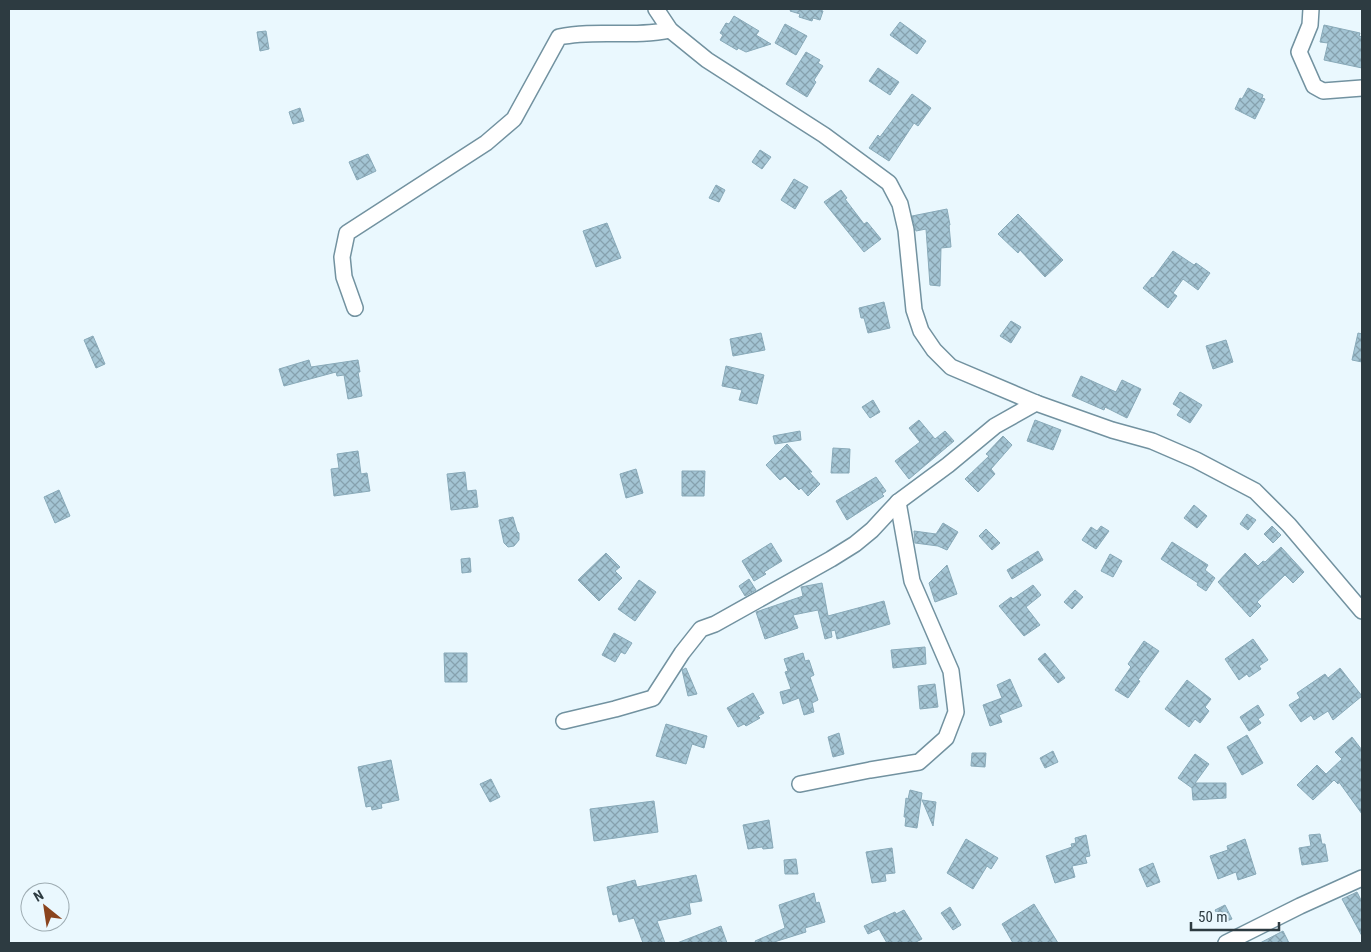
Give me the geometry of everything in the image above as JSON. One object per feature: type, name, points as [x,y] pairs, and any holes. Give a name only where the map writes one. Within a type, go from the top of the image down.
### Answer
[{"type":"street","points":[[656,9],[670,30],[707,60],[824,135],[890,182],[900,204],[906,230],[914,310],[921,330],[934,350],[951,366],[1036,403],[1112,430],[1152,441],[1196,460],[1255,491],[1289,525],[1362,611]]},
{"type":"street","points":[[1311,9],[1310,25],[1299,52],[1314,86],[1323,91],[1362,88]]},
{"type":"street","points":[[355,308],[344,277],[342,257],[347,233],[486,142],[514,119],[559,37],[578,33],[652,34],[670,30]]},
{"type":"street","points":[[564,721],[653,698],[682,653],[701,629],[715,624],[831,559],[872,530],[898,502],[948,466],[995,426],[1036,403]]},
{"type":"street","points":[[800,784],[919,762],[946,738],[956,712],[951,671],[912,581],[898,502]]},
{"type":"street","points":[[1226,943],[1362,878]]},
{"type":"building","points":[[791,9],[816,9],[823,11],[820,20],[813,18],[812,21],[799,17],[800,14],[790,11]]},
{"type":"building","points":[[734,16],[759,31],[756,35],[771,44],[746,52],[738,48],[737,50],[720,40],[723,35],[720,33],[726,23],[729,24]]},
{"type":"building","points":[[900,22],[926,41],[917,54],[890,35]]},
{"type":"building","points":[[785,24],[807,36],[796,55],[775,43]]},
{"type":"building","points":[[1324,25],[1360,33],[1359,36],[1362,37],[1362,68],[1324,60],[1328,43],[1320,42]]},
{"type":"building","points":[[266,31],[269,49],[260,51],[257,32]]},
{"type":"building","points":[[806,52],[820,60],[818,63],[823,66],[814,80],[816,82],[807,97],[786,84]]},
{"type":"building","points":[[878,68],[899,82],[890,95],[869,81]]},
{"type":"building","points":[[1248,88],[1263,95],[1262,98],[1265,99],[1255,119],[1235,109],[1240,98],[1242,99]]},
{"type":"building","points":[[912,94],[931,108],[918,126],[914,123],[889,161],[869,148],[878,135],[880,137]]},
{"type":"building","points":[[300,108],[304,121],[293,124],[289,112]]},
{"type":"building","points":[[760,150],[771,157],[762,169],[752,162]]},
{"type":"building","points":[[368,154],[376,171],[357,180],[349,162]]},
{"type":"building","points":[[794,179],[808,187],[795,209],[781,200]]},
{"type":"building","points":[[716,185],[725,190],[719,202],[709,198]]},
{"type":"building","points":[[841,190],[847,198],[845,199],[864,224],[867,222],[881,239],[864,252],[824,202]]},
{"type":"building","points":[[947,209],[951,247],[941,248],[940,286],[930,285],[926,229],[916,231],[912,216]]},
{"type":"building","points":[[1018,214],[1063,260],[1045,277],[1020,250],[1018,253],[998,234]]},
{"type":"building","points":[[607,223],[621,258],[596,267],[583,231]]},
{"type":"building","points":[[1173,251],[1210,273],[1198,290],[1183,279],[1173,293],[1177,296],[1168,308],[1143,288]]},
{"type":"building","points":[[884,302],[890,328],[868,333],[864,318],[861,318],[859,308]]},
{"type":"building","points":[[1011,321],[1021,327],[1011,343],[1000,336]]},
{"type":"building","points":[[761,333],[765,350],[733,356],[730,339]]},
{"type":"building","points":[[1358,333],[1362,334],[1362,362],[1352,360]]},
{"type":"building","points":[[93,336],[105,364],[96,368],[84,340]]},
{"type":"building","points":[[1226,340],[1233,362],[1213,369],[1206,346]]},
{"type":"building","points":[[309,360],[311,367],[358,360],[362,396],[348,399],[344,375],[337,376],[336,372],[284,386],[279,369]]},
{"type":"building","points":[[726,366],[764,375],[757,404],[739,400],[742,390],[722,386]]},
{"type":"building","points":[[1081,376],[1116,392],[1122,380],[1141,389],[1127,418],[1105,407],[1104,410],[1072,396]]},
{"type":"building","points":[[1180,392],[1202,405],[1190,423],[1177,415],[1181,409],[1173,404]]},
{"type":"building","points":[[873,400],[880,412],[870,418],[862,407]]},
{"type":"building","points":[[919,420],[935,439],[945,431],[954,441],[909,479],[895,461],[920,442],[909,428]]},
{"type":"building","points":[[1035,420],[1061,430],[1053,450],[1027,441]]},
{"type":"building","points":[[800,431],[801,440],[775,444],[773,436]]},
{"type":"building","points":[[1003,436],[1012,445],[991,469],[995,474],[978,492],[965,479],[989,456],[986,454]]},
{"type":"building","points":[[787,444],[820,484],[808,496],[785,476],[780,480],[766,465]]},
{"type":"building","points":[[833,448],[850,449],[849,473],[831,473]]},
{"type":"building","points":[[358,451],[361,474],[367,473],[370,491],[334,496],[331,469],[339,468],[337,454]]},
{"type":"building","points":[[636,469],[643,493],[626,498],[620,474]]},
{"type":"building","points":[[682,471],[705,471],[704,496],[682,496]]},
{"type":"building","points":[[465,472],[467,491],[476,490],[478,507],[451,510],[447,474]]},
{"type":"building","points":[[876,477],[886,491],[882,494],[884,496],[847,520],[836,501]]},
{"type":"building","points":[[59,490],[70,516],[55,523],[44,497]]},
{"type":"building","points":[[1194,505],[1207,516],[1197,528],[1184,518]]},
{"type":"building","points":[[1247,514],[1256,520],[1248,530],[1240,524]]},
{"type":"building","points":[[513,517],[519,533],[519,540],[514,546],[508,547],[504,543],[499,520]]},
{"type":"building","points":[[943,523],[958,532],[947,550],[938,546],[915,543],[914,531],[936,534]]},
{"type":"building","points":[[1101,526],[1109,531],[1096,549],[1082,540],[1091,527],[1097,531]]},
{"type":"building","points":[[1272,526],[1281,535],[1273,543],[1264,534]]},
{"type":"building","points":[[986,529],[1000,543],[992,550],[979,536]]},
{"type":"building","points":[[1172,542],[1208,565],[1205,570],[1215,578],[1206,591],[1197,585],[1198,583],[1161,559]]},
{"type":"building","points":[[771,543],[782,561],[764,572],[766,574],[754,581],[742,561]]},
{"type":"building","points":[[1281,547],[1304,572],[1293,583],[1285,575],[1257,602],[1261,606],[1250,617],[1218,582],[1245,553],[1258,566]]},
{"type":"building","points":[[1038,551],[1043,560],[1012,579],[1007,570]]},
{"type":"building","points":[[606,553],[620,567],[615,571],[622,578],[599,601],[578,580]]},
{"type":"building","points":[[1110,554],[1122,561],[1113,577],[1101,571]]},
{"type":"building","points":[[470,558],[471,572],[462,573],[461,559]]},
{"type":"building","points":[[947,565],[957,594],[935,602],[929,583]]},
{"type":"building","points":[[749,579],[756,590],[745,596],[739,586]]},
{"type":"building","points":[[639,580],[656,592],[635,621],[618,609]]},
{"type":"building","points":[[822,583],[828,616],[884,601],[890,624],[837,639],[835,630],[831,631],[832,637],[825,639],[818,610],[793,615],[798,628],[765,639],[756,612],[803,596],[801,587]]},
{"type":"building","points":[[1033,585],[1041,595],[1026,607],[1040,625],[1024,636],[999,606]]},
{"type":"building","points":[[1075,590],[1083,597],[1072,609],[1064,602]]},
{"type":"building","points":[[614,633],[632,643],[625,654],[621,652],[615,662],[602,655]]},
{"type":"building","points":[[1253,639],[1268,660],[1259,666],[1261,669],[1249,677],[1247,674],[1239,680],[1225,659]]},
{"type":"building","points":[[1144,641],[1159,651],[1138,680],[1140,681],[1128,698],[1115,690],[1131,667],[1128,664]]},
{"type":"building","points":[[925,647],[926,664],[893,668],[891,650]]},
{"type":"building","points":[[444,653],[467,653],[467,682],[445,682]]},
{"type":"building","points":[[803,653],[805,661],[809,660],[814,675],[810,677],[818,700],[812,703],[814,712],[804,715],[799,698],[783,704],[780,692],[791,689],[785,672],[788,671],[784,659]]},
{"type":"building","points":[[1045,653],[1065,678],[1058,683],[1038,659]]},
{"type":"building","points":[[686,668],[697,694],[688,696],[682,670]]},
{"type":"building","points":[[1340,668],[1362,696],[1333,720],[1328,711],[1314,720],[1311,715],[1301,722],[1289,705],[1300,698],[1297,693],[1325,674],[1328,678]]},
{"type":"building","points":[[1010,679],[1022,706],[999,715],[1002,722],[990,726],[983,705],[1002,698],[997,685]]},
{"type":"building","points":[[1187,680],[1211,699],[1205,707],[1209,711],[1200,723],[1195,719],[1189,727],[1165,709]]},
{"type":"building","points":[[935,684],[938,707],[920,709],[918,686]]},
{"type":"building","points":[[753,693],[764,713],[758,716],[760,718],[746,726],[744,724],[738,727],[727,708]]},
{"type":"building","points":[[1258,705],[1264,715],[1258,719],[1261,723],[1249,731],[1240,717]]},
{"type":"building","points":[[666,724],[707,736],[704,748],[692,744],[686,764],[656,756]]},
{"type":"building","points":[[839,733],[844,754],[833,757],[828,737]]},
{"type":"building","points":[[1247,735],[1263,763],[1242,775],[1227,747]]},
{"type":"building","points":[[1352,737],[1362,750],[1362,814],[1339,782],[1338,784],[1334,780],[1313,800],[1297,785],[1317,765],[1326,774],[1342,759],[1335,752]]},
{"type":"building","points":[[1053,751],[1058,762],[1045,768],[1040,758]]},
{"type":"building","points":[[972,753],[986,753],[985,767],[971,766]]},
{"type":"building","points":[[1195,754],[1209,764],[1195,783],[1226,783],[1226,798],[1193,800],[1192,788],[1178,778]]},
{"type":"building","points":[[391,760],[399,800],[381,804],[382,808],[372,810],[371,806],[366,807],[358,767]]},
{"type":"building","points":[[491,779],[500,797],[490,802],[480,784]]},
{"type":"building","points":[[910,790],[922,793],[917,828],[905,826],[906,798],[908,799]]},
{"type":"building","points":[[922,800],[936,802],[933,826]]},
{"type":"building","points":[[654,801],[658,832],[594,841],[590,809]]},
{"type":"building","points":[[769,820],[773,848],[748,849],[743,825]]},
{"type":"building","points":[[1320,834],[1322,844],[1325,844],[1328,861],[1302,865],[1299,848],[1311,846],[1309,835]]},
{"type":"building","points":[[1086,835],[1090,856],[1085,857],[1087,863],[1072,866],[1075,877],[1055,883],[1046,856],[1072,847],[1071,844],[1076,843],[1075,838]]},
{"type":"building","points":[[966,839],[998,858],[991,869],[987,866],[973,889],[947,873]]},
{"type":"building","points":[[1245,839],[1256,874],[1238,880],[1236,872],[1218,879],[1210,856],[1228,850],[1227,846]]},
{"type":"building","points":[[892,848],[895,873],[885,874],[886,881],[872,883],[866,852]]},
{"type":"building","points":[[796,859],[798,874],[785,874],[784,860]]},
{"type":"building","points":[[1153,863],[1160,882],[1147,887],[1139,869]]},
{"type":"building","points":[[696,875],[702,901],[689,903],[691,914],[657,921],[665,943],[643,943],[634,918],[619,922],[617,914],[613,915],[607,887],[635,880],[637,887]]},
{"type":"building","points":[[1357,892],[1362,902],[1362,936],[1342,899]]},
{"type":"building","points":[[814,893],[816,903],[819,902],[825,922],[805,928],[806,932],[771,943],[756,943],[755,941],[785,928],[779,905]]},
{"type":"building","points":[[1034,904],[1058,943],[1013,943],[1002,924]]},
{"type":"building","points":[[1225,905],[1232,919],[1222,923],[1215,910]]},
{"type":"building","points":[[950,907],[961,925],[953,930],[941,913]]},
{"type":"building","points":[[904,910],[922,939],[914,943],[887,943],[879,929],[868,934],[864,926]]},
{"type":"building","points":[[721,926],[727,943],[677,943]]},
{"type":"building","points":[[1283,931],[1289,943],[1260,943]]}]
